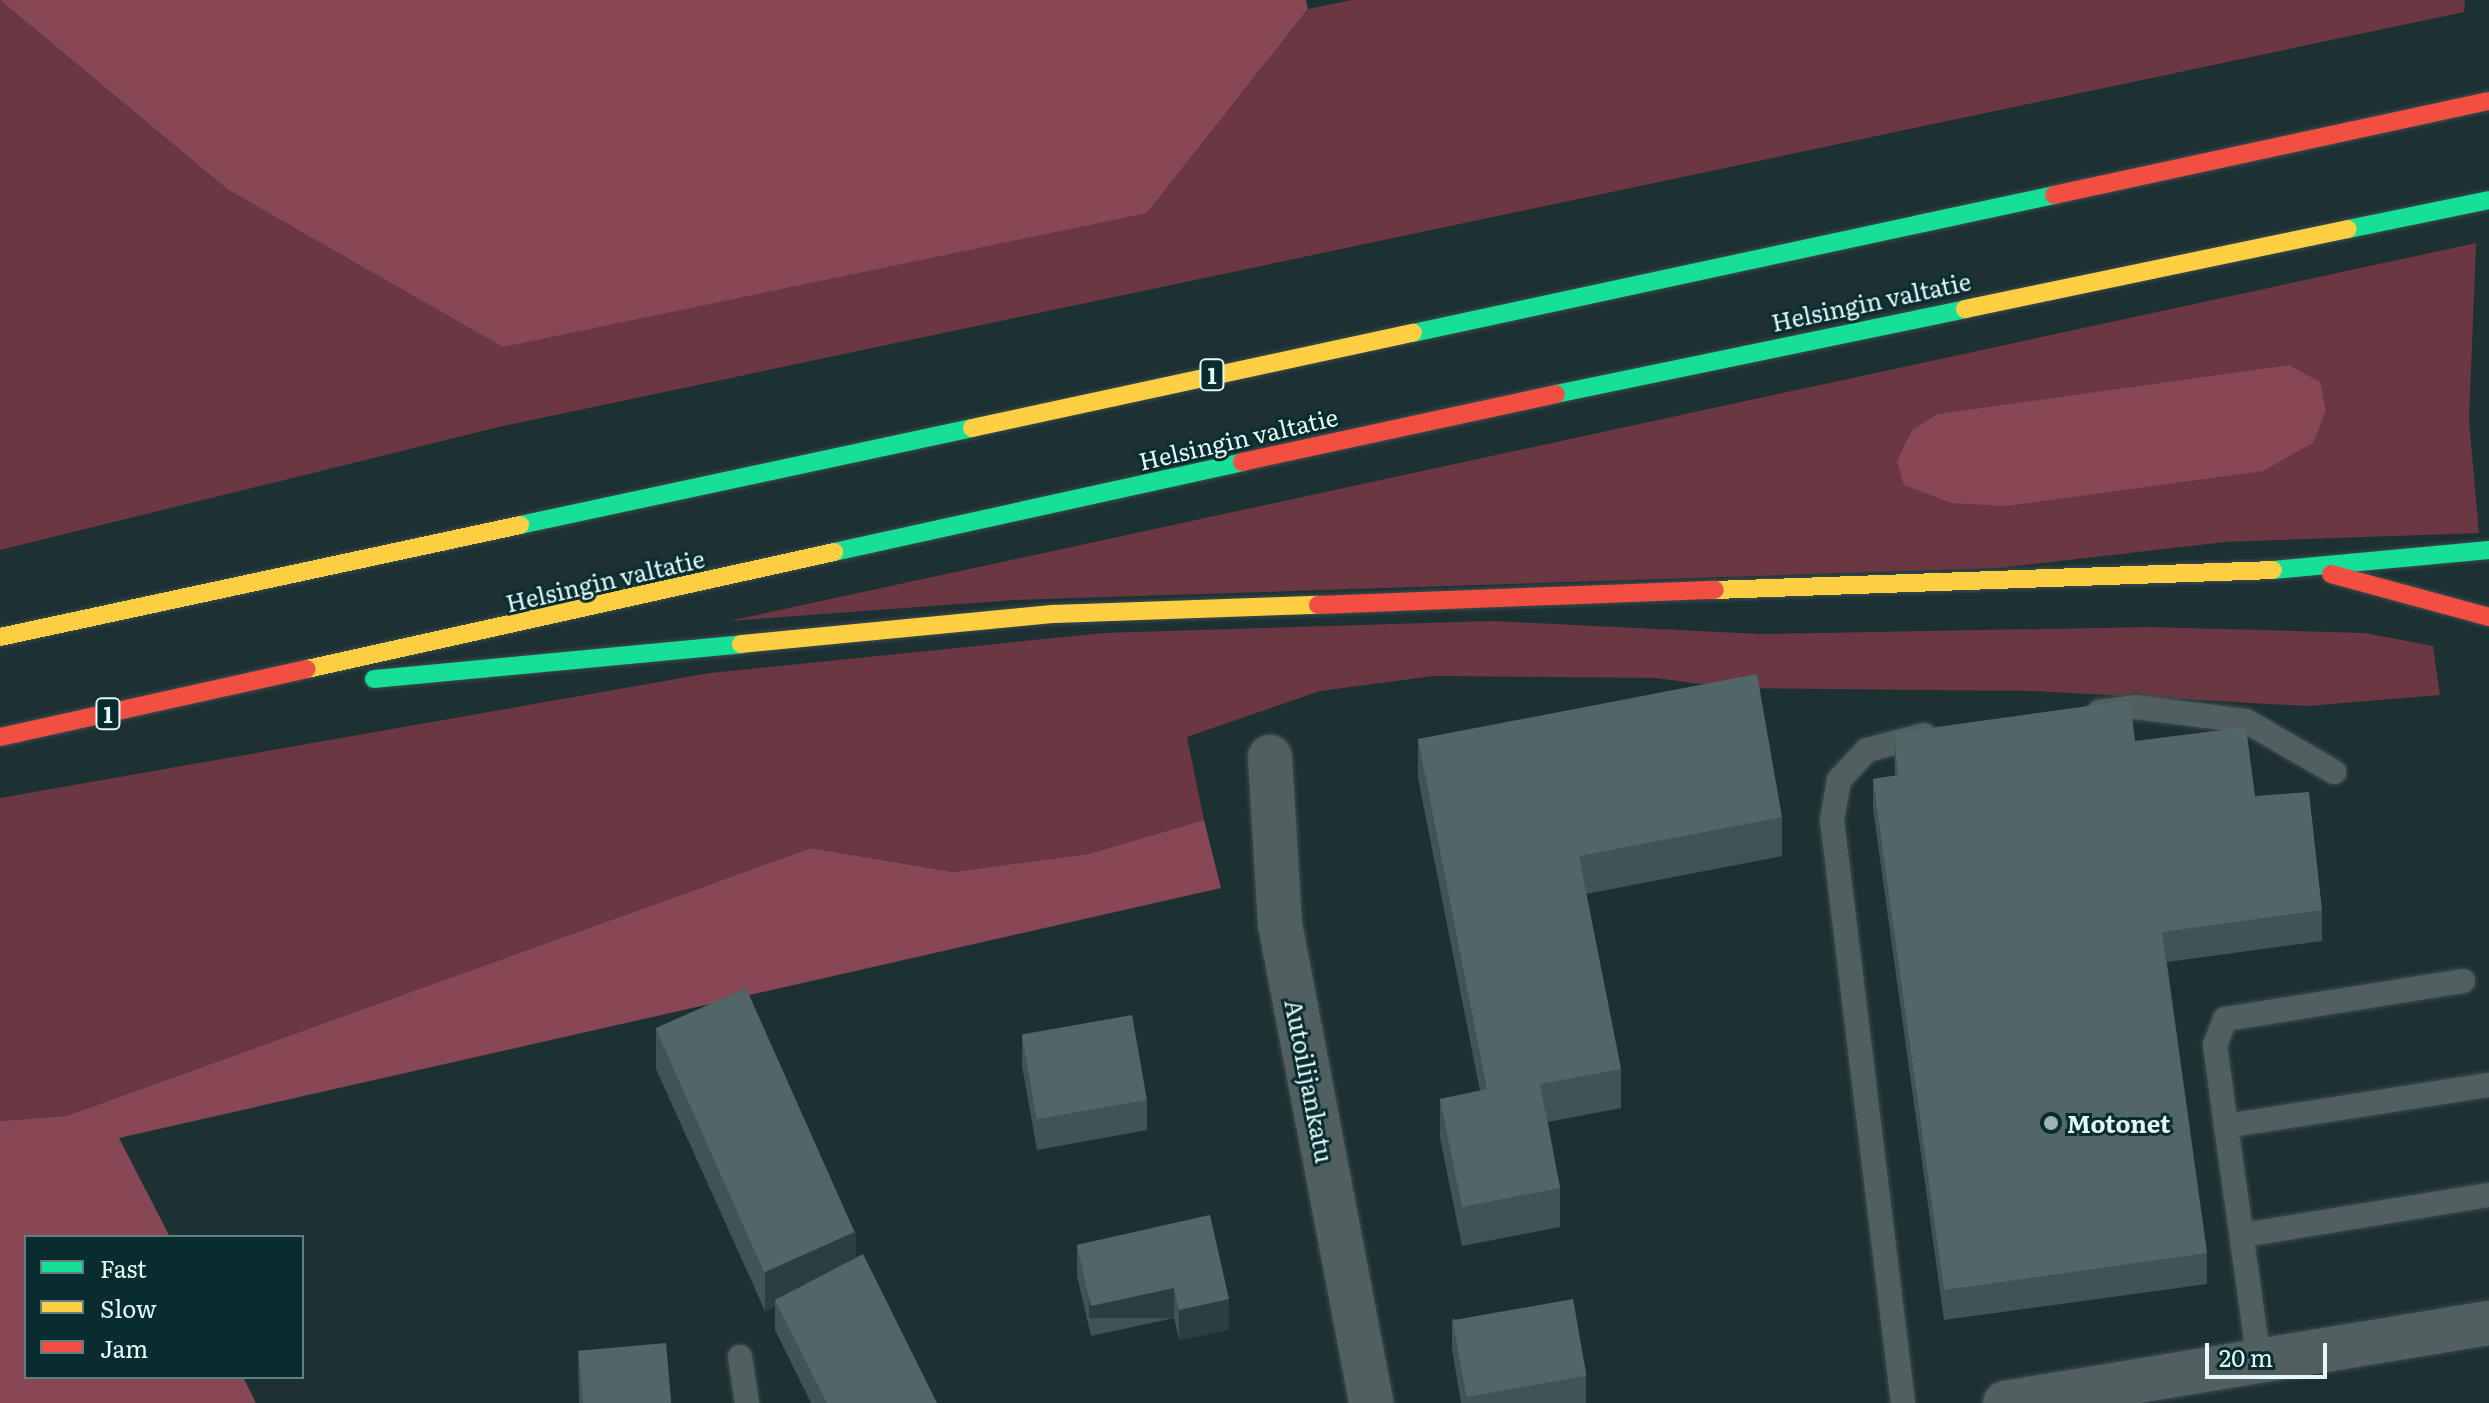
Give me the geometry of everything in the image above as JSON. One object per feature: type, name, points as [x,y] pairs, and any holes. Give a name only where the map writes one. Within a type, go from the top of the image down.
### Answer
[{"type":"highway","points":[[2424,113],[2489,91]]},
{"type":"highway","name":"1","points":[[0,637],[2489,101]]},
{"type":"highway","name":"Helsingin valtatie","points":[[0,737],[1505,404],[2489,200]]},
{"type":"highway","points":[[216,691],[662,656],[1054,614],[2313,569],[2489,550]]},
{"type":"highway","points":[[2313,569],[2489,617]]},
{"type":"street","name":"Autoilijankatu","points":[[1270,757],[1280,924],[1371,1403]]},
{"type":"street","points":[[2005,1403],[2489,1323]]},
{"type":"lane","points":[[2074,715],[2136,707],[2246,721],[2334,772]]},
{"type":"lane","points":[[1903,1403],[1832,820],[1839,780],[1867,750],[1950,731]]},
{"type":"lane","points":[[2259,1361],[2244,1235],[2215,1045],[2225,1019],[2463,981]]},
{"type":"lane","points":[[2226,1126],[2489,1085]]},
{"type":"lane","points":[[2244,1235],[2489,1195]]},
{"type":"lane","points":[[740,1357],[747,1403]]},
{"type":"shaded area","points":[[0,0],[227,189],[1147,213],[1308,9],[1352,0],[2465,0],[2464,12],[503,426],[0,550]]},
{"type":"shaded area","points":[[0,0],[1306,0],[1308,9],[1147,213],[503,347],[227,189]]},
{"type":"shaded area","points":[[2476,243],[2469,421],[2479,533],[2225,542],[2000,568],[1014,600],[729,621]]},
{"type":"shaded area","points":[[2289,365],[2320,382],[2326,410],[2313,443],[2263,471],[2006,506],[1951,503],[1904,485],[1897,461],[1912,430],[1938,414]]},
{"type":"shaded area","points":[[1492,621],[1760,634],[2151,627],[2365,633],[2433,646],[2440,695],[2308,706],[2034,691],[1730,688],[1656,678],[1433,676],[1320,691],[1187,737],[1204,820],[1088,854],[953,872],[811,848],[66,1116],[0,1121],[0,798],[710,673],[1103,633]]},
{"type":"shaded area","points":[[1204,820],[1221,888],[119,1138],[169,1235],[24,1235],[24,1379],[244,1379],[256,1403],[0,1403],[0,1121],[66,1116],[811,848],[953,872],[1088,854]]},
{"type":"building","points":[[1757,674],[1782,817],[1579,856],[1621,1069],[1540,1084],[1560,1188],[1462,1207],[1440,1099],[1487,1089],[1418,739]]},
{"type":"building","name":"Motonet","points":[[2130,700],[2135,741],[2246,727],[2255,796],[2309,792],[2322,910],[2162,932],[2207,1253],[1944,1290],[1873,779],[1898,775],[1894,733]]},
{"type":"building","points":[[746,988],[855,1232],[764,1272],[656,1028]]},
{"type":"building","points":[[1132,1015],[1147,1100],[1037,1119],[1022,1034]]},
{"type":"building","points":[[1210,1215],[1229,1299],[1179,1310],[1174,1288],[1091,1306],[1077,1245]]},
{"type":"building","points":[[863,1254],[937,1403],[827,1403],[775,1300]]},
{"type":"building","points":[[1573,1299],[1587,1376],[1466,1397],[1453,1320]]},
{"type":"building","points":[[666,1343],[671,1403],[583,1403],[578,1351]]},
{"type":"traffic: fast","points":[[1413,333],[2054,195]]},
{"type":"traffic: fast","points":[[2348,229],[2489,200]]},
{"type":"traffic: fast","points":[[1556,394],[1965,309]]},
{"type":"traffic: fast","points":[[520,525],[972,428]]},
{"type":"traffic: fast","points":[[834,552],[1242,462]]},
{"type":"traffic: fast","points":[[2273,570],[2489,550]]},
{"type":"traffic: fast","points":[[374,679],[741,644]]},
{"type":"traffic: slow","points":[[1965,309],[2348,229]]},
{"type":"traffic: slow","points":[[972,428],[1413,333]]},
{"type":"traffic: slow","points":[[0,637],[520,525]]},
{"type":"traffic: slow","points":[[307,669],[834,552]]},
{"type":"traffic: slow","points":[[1715,590],[2273,570]]},
{"type":"traffic: slow","points":[[741,644],[1054,614],[1318,605]]},
{"type":"traffic: jam","points":[[2054,195],[2489,101]]},
{"type":"traffic: jam","points":[[1242,462],[1556,394]]},
{"type":"traffic: jam","points":[[2331,574],[2489,617]]},
{"type":"traffic: jam","points":[[1318,605],[1715,590]]},
{"type":"traffic: jam","points":[[0,737],[307,669]]},
{"type":"place","name":"Motonet","points":[[2051,1123]]}]
